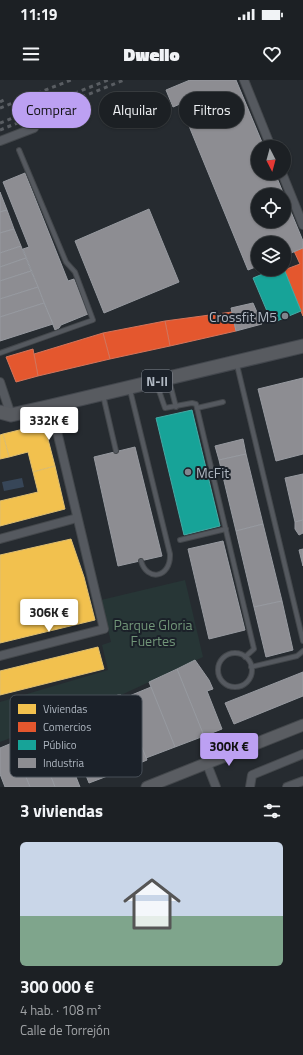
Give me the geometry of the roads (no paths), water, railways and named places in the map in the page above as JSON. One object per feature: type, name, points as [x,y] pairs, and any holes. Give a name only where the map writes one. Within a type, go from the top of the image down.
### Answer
[{"type":"main road","name":"N-II","points":[[0,423],[5,414],[51,406],[303,346]]},
{"type":"street","points":[[244,80],[268,140]]},
{"type":"street","points":[[0,141],[34,128]]},
{"type":"street","points":[[285,180],[303,225]]},
{"type":"street","points":[[0,382],[5,414]]},
{"type":"street","points":[[0,656],[104,630],[51,406]]},
{"type":"street","points":[[0,539],[77,518]]},
{"type":"street","points":[[147,787],[303,726]]},
{"type":"street","points":[[250,787],[252,775],[303,754]]},
{"type":"street","points":[[207,764],[216,787]]},
{"type":"street","points":[[287,787],[303,781]]},
{"type":"lane","points":[[0,353],[93,320],[75,272],[66,262],[19,150]]},
{"type":"lane","points":[[236,362],[303,641]]},
{"type":"lane","points":[[163,380],[176,407]]},
{"type":"lane","points":[[163,380],[164,408],[192,403],[196,404],[254,649],[246,657]]},
{"type":"lane","points":[[129,388],[171,563],[168,570],[154,574],[143,568],[140,561]]},
{"type":"lane","points":[[103,394],[116,451]]},
{"type":"lane","points":[[197,408],[223,402]]},
{"type":"lane","points":[[180,540],[226,529]]},
{"type":"lane","points":[[252,666],[297,656],[303,651]]},
{"type":"lane","points":[[230,654],[241,654],[246,657],[252,666],[250,677],[243,685],[232,687],[222,682],[218,672],[221,661],[230,654]]},
{"type":"water","points":[[22,478],[24,487],[4,491],[2,482]]},
{"type":"railway","points":[[0,108],[71,80]]},
{"type":"railway","points":[[0,123],[108,80]]},
{"type":"railway","points":[[0,130],[124,80]]},
{"type":"railway","points":[[0,102],[4,100]]},
{"type":"place","name":"Crossfit M5","points":[[285,316]]},
{"type":"place","name":"McFit","points":[[188,472]]},
{"type":"park label","name":"Parque Gloria Fuertes","points":[[153,632]]}]
